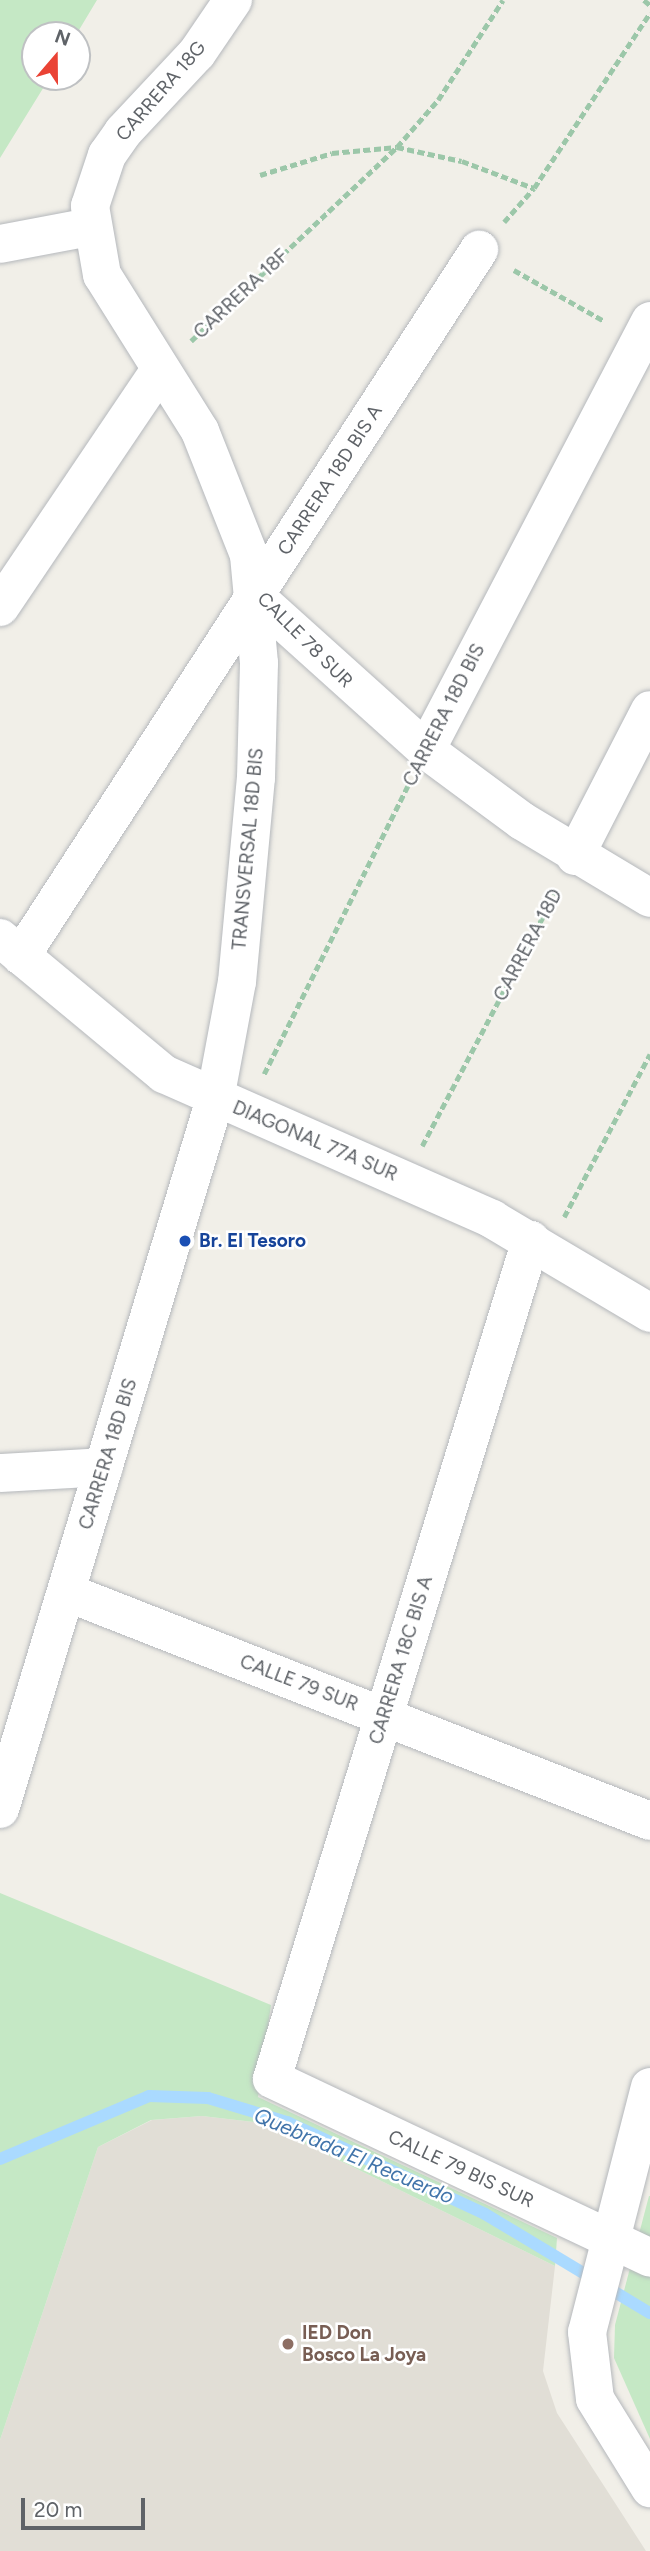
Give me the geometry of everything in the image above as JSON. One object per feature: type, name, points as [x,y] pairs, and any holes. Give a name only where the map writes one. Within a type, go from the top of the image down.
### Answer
[{"type":"street","name":"CARRERA 18G","points":[[90,227],[90,206],[107,155],[197,53],[233,0]]},
{"type":"street","points":[[1,242],[90,227]]},
{"type":"street","name":"CALLE 78 SUR","points":[[90,227],[102,275],[222,479],[255,596],[426,750],[575,856],[650,898]]},
{"type":"street","name":"CARRERA 18D BIS A","points":[[10,947],[255,596],[479,250]]},
{"type":"street","name":"CARRERA 18D BIS","points":[[426,750],[645,331]]},
{"type":"street","points":[[0,607],[160,370]]},
{"type":"street","name":"TRANSVERSAL 18D BIS","points":[[230,1106],[237,982],[253,819],[255,596]]},
{"type":"street","points":[[575,856],[650,710]]},
{"type":"street","name":"DIAGONAL 77A SUR","points":[[10,947],[139,1056],[230,1106],[404,1178],[539,1245],[650,1313]]},
{"type":"street","name":"CARRERA 18D BIS","points":[[0,1809],[104,1467],[230,1106]]},
{"type":"street","name":"CARRERA 18C BIS A","points":[[272,2079],[384,1716],[539,1245]]},
{"type":"street","points":[[0,1473],[104,1467]]},
{"type":"street","name":"CALLE 79 SUR","points":[[66,1592],[650,1821]]},
{"type":"street","name":"CALLE 79 BIS SUR","points":[[272,2079],[599,2267],[650,2258]]},
{"type":"street","points":[[650,2087],[599,2267],[587,2332],[596,2399],[650,2488]]},
{"type":"path","name":"CARRERA 18F","points":[[160,370],[397,148],[438,100],[503,0]]},
{"type":"path","points":[[644,0],[650,5]]},
{"type":"path","points":[[645,331],[479,250],[534,188],[650,13]]},
{"type":"path","points":[[260,175],[332,153],[397,148],[462,161],[534,188]]},
{"type":"path","name":"CARRERA 18D BIS","points":[[230,1106],[426,750]]},
{"type":"path","name":"CARRERA 18D","points":[[404,1178],[575,856]]},
{"type":"path","points":[[539,1245],[650,1054]]},
{"type":"shaded area","name":"IED Don Bosco La Joya","points":[[202,2116],[263,2123],[555,2266],[543,2371],[557,2413],[646,2551],[0,2551],[0,2440],[98,2147],[152,2120]]},
{"type":"green space","points":[[0,0],[97,0],[84,21],[21,21],[21,91],[41,91],[0,158]]},
{"type":"green space","points":[[0,1893],[271,2005],[258,2097],[557,2238],[555,2266],[263,2123],[202,2116],[151,2120],[98,2147],[0,2440]]},
{"type":"green space","points":[[649,2196],[650,2439],[614,2358],[615,2325]]},
{"type":"waterway","name":"Quebrada El Recuerdo","points":[[0,2159],[149,2096],[208,2098],[287,2122],[485,2214],[650,2313]]},
{"type":"place","name":"Br. El Tesoro","points":[[185,1241]]},
{"type":"place","name":"IED Don Bosco La Joya","points":[[288,2344]]}]
